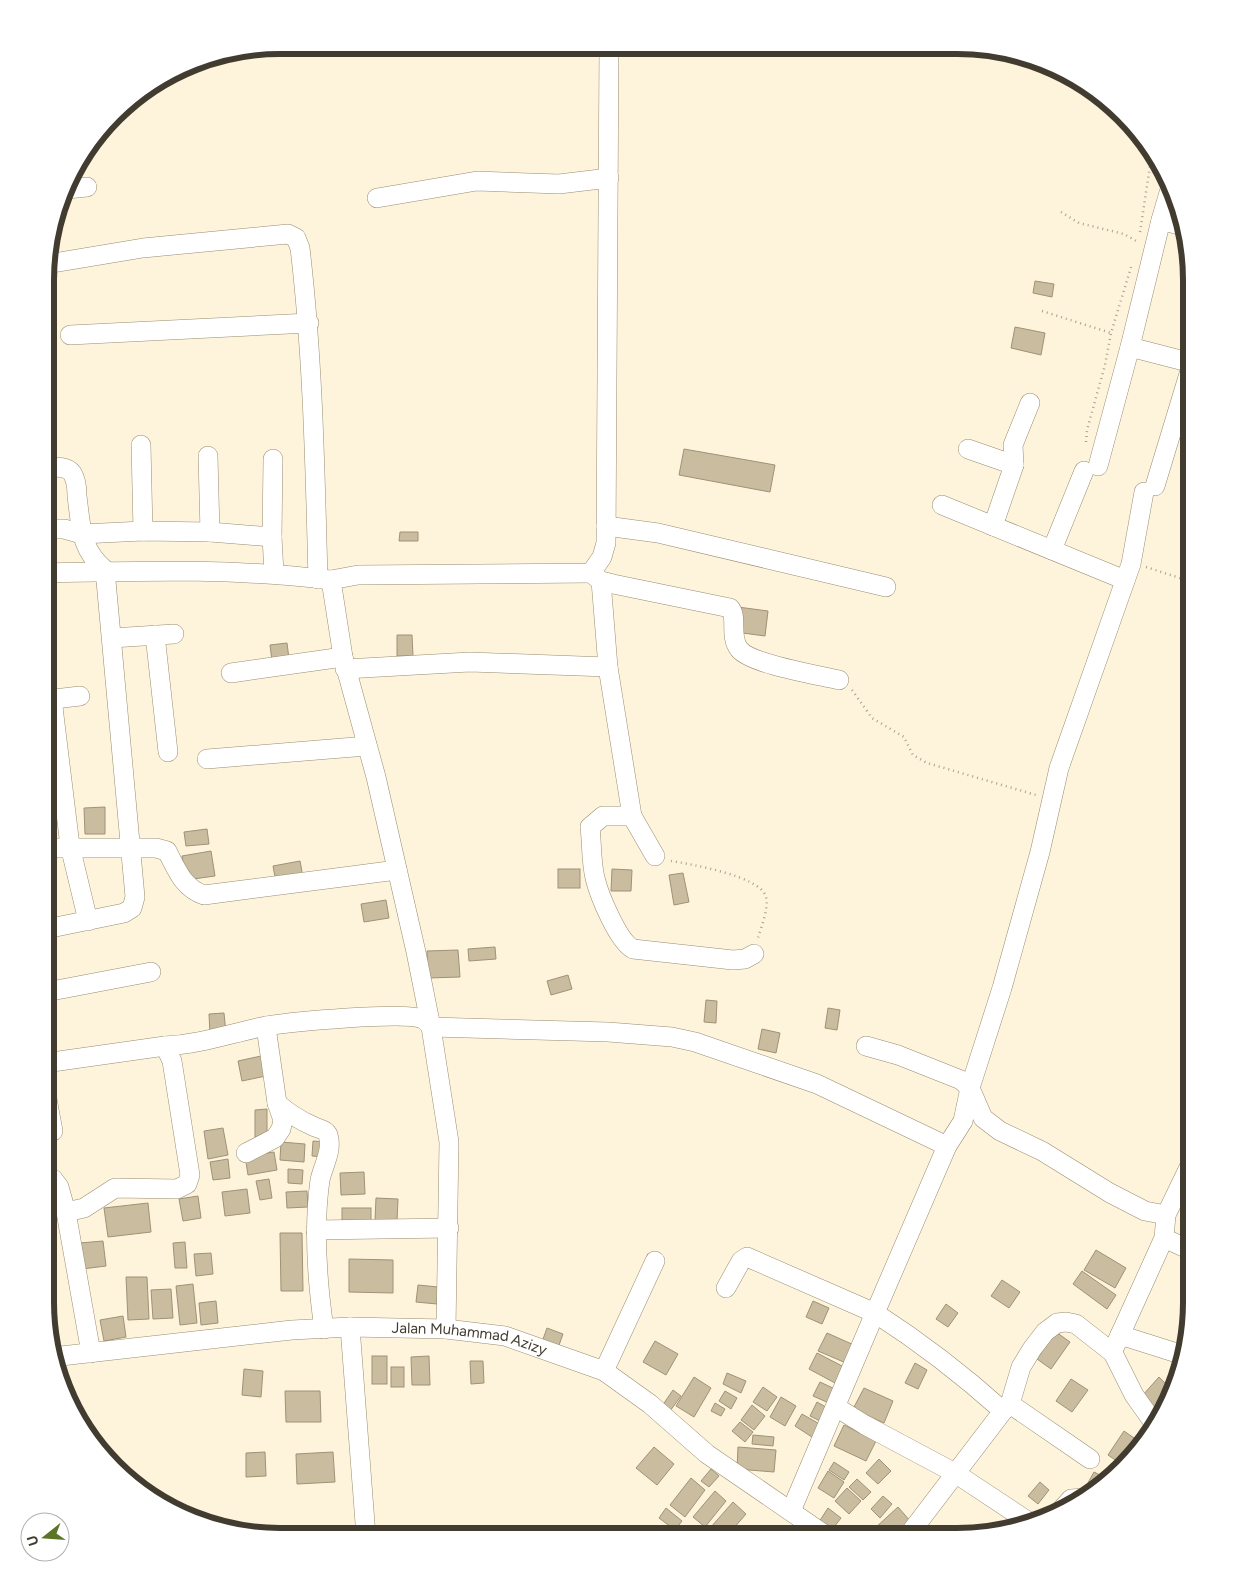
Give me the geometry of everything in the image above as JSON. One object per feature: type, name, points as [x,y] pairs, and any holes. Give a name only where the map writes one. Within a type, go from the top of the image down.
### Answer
[{"type":"street","points":[[609,54],[606,543],[596,577],[608,667],[632,816],[655,856]]},
{"type":"street","points":[[377,198],[477,181],[558,184],[609,178]]},
{"type":"street","points":[[73,188],[87,187]]},
{"type":"street","points":[[1052,550],[1091,469],[1130,347],[1167,197]]},
{"type":"street","points":[[1162,220],[1177,224]]},
{"type":"street","points":[[54,263],[143,248],[288,234],[296,238],[300,248],[309,323],[325,580],[344,663],[367,746],[397,870],[431,1027],[449,1142],[446,1329]]},
{"type":"street","points":[[70,336],[309,323]]},
{"type":"street","points":[[1130,347],[1183,361]]},
{"type":"street","points":[[993,526],[1014,465],[1013,446],[1030,403]]},
{"type":"street","points":[[791,1512],[948,1146],[963,1121],[970,1088],[1002,988],[1040,852],[1058,768],[1128,572],[1149,489],[1183,429]]},
{"type":"street","points":[[141,445],[143,531]]},
{"type":"street","points":[[968,449],[1014,465]]},
{"type":"street","points":[[208,456],[210,532]]},
{"type":"street","points":[[273,459],[272,537],[274,573]]},
{"type":"street","points":[[54,468],[67,469],[72,473],[76,484],[78,522],[82,534],[90,555],[105,570],[135,897],[132,908],[114,916],[54,927]]},
{"type":"street","points":[[942,505],[1052,550],[1128,572]]},
{"type":"street","points":[[606,526],[668,535],[886,587]]},
{"type":"street","points":[[54,529],[64,529],[82,534],[143,531],[210,532],[272,537]]},
{"type":"street","points":[[54,573],[105,570],[274,573],[325,580],[358,576],[596,577],[730,608],[734,614],[733,636],[738,648],[744,654],[763,662],[839,680]]},
{"type":"street","points":[[112,638],[174,634]]},
{"type":"street","points":[[155,635],[168,752]]},
{"type":"street","points":[[231,673],[344,663],[470,662],[608,667]]},
{"type":"street","points":[[54,699],[80,696]]},
{"type":"street","points":[[54,734],[70,846],[88,921]]},
{"type":"street","points":[[207,759],[367,746]]},
{"type":"street","points":[[632,816],[603,816],[590,827],[595,879],[620,937],[633,949],[733,960],[745,959],[754,954]]},
{"type":"street","points":[[54,847],[156,848],[167,852],[185,884],[194,892],[204,895],[397,870]]},
{"type":"street","points":[[54,990],[151,972]]},
{"type":"street","points":[[54,1062],[204,1042],[266,1026],[389,1016],[422,1019],[431,1027],[608,1032],[672,1037],[695,1042],[817,1084],[948,1146]]},
{"type":"street","points":[[246,1153],[275,1138],[281,1129],[283,1120],[276,1104],[266,1026]]},
{"type":"street","points":[[66,1212],[84,1208],[115,1188],[176,1189],[187,1184],[190,1176],[172,1061],[165,1046]]},
{"type":"street","points":[[866,1046],[898,1055],[960,1080],[970,1088],[983,1118],[1000,1131],[1042,1151],[1145,1212],[1166,1215]]},
{"type":"street","points":[[276,1104],[290,1115],[324,1131],[328,1136],[327,1160],[321,1177],[316,1230],[318,1291],[324,1329]]},
{"type":"street","points":[[963,1121],[983,1118]]},
{"type":"street","points":[[54,1180],[59,1187],[66,1212],[91,1352]]},
{"type":"street","points":[[1113,1353],[1164,1238],[1166,1215],[1183,1180]]},
{"type":"street","points":[[316,1230],[449,1228]]},
{"type":"street","points":[[1164,1238],[1183,1247]]},
{"type":"street","points":[[726,1288],[741,1261],[747,1257],[875,1313],[902,1330],[1006,1408],[1090,1459]]},
{"type":"street","points":[[604,1370],[655,1261]]},
{"type":"street","points":[[913,1528],[1006,1408],[1021,1367],[1045,1332],[1057,1323],[1076,1324],[1113,1353],[1134,1395],[1151,1419]]},
{"type":"street","points":[[350,1327],[365,1528]]},
{"type":"street","name":"Jalan Muhammad Azizy","points":[[60,1356],[292,1330],[350,1327],[446,1329],[505,1336],[604,1370],[650,1404],[707,1454],[816,1528]]},
{"type":"street","points":[[1120,1334],[1178,1353]]},
{"type":"street","points":[[836,1407],[956,1473],[1024,1518]]},
{"type":"path","points":[[1136,248],[1150,163]]},
{"type":"path","points":[[1061,212],[1079,223],[1124,234],[1138,242]]},
{"type":"path","points":[[1091,469],[1087,430],[1111,333],[1132,262]]},
{"type":"path","points":[[1042,311],[1111,333]]},
{"type":"path","points":[[1128,572],[1158,570],[1183,579]]},
{"type":"path","points":[[839,680],[849,687],[872,718],[904,737],[913,755],[926,763],[1052,800]]},
{"type":"path","points":[[655,856],[666,861],[701,866],[754,884],[764,892],[766,903],[754,954]]},
{"type":"building","points":[[1035,281],[1054,284],[1052,297],[1033,293]]},
{"type":"building","points":[[1015,327],[1045,333],[1041,355],[1011,348]]},
{"type":"building","points":[[684,449],[775,465],[770,492],[679,475]]},
{"type":"building","points":[[400,532],[418,532],[418,541],[399,541]]},
{"type":"building","points":[[738,607],[768,611],[765,636],[735,632]]},
{"type":"building","points":[[397,635],[412,635],[413,656],[397,656]]},
{"type":"building","points":[[287,643],[289,659],[272,661],[270,645]]},
{"type":"building","points":[[105,807],[105,834],[85,834],[84,808]]},
{"type":"building","points":[[207,829],[209,844],[186,846],[184,832]]},
{"type":"building","points":[[211,851],[215,876],[186,880],[182,856]]},
{"type":"building","points":[[300,861],[303,877],[276,882],[273,866]]},
{"type":"building","points":[[558,869],[580,869],[580,888],[558,888]]},
{"type":"building","points":[[612,869],[632,870],[631,891],[611,891]]},
{"type":"building","points":[[683,873],[689,902],[674,905],[669,875]]},
{"type":"building","points":[[386,900],[389,918],[364,922],[361,904]]},
{"type":"building","points":[[495,947],[496,959],[469,961],[468,949]]},
{"type":"building","points":[[458,950],[460,977],[428,978],[427,951]]},
{"type":"building","points":[[568,975],[572,989],[551,995],[547,981]]},
{"type":"building","points":[[706,1000],[717,1001],[716,1023],[704,1022]]},
{"type":"building","points":[[828,1008],[840,1010],[837,1030],[825,1028]]},
{"type":"building","points":[[224,1013],[226,1033],[210,1034],[209,1014]]},
{"type":"building","points":[[762,1029],[780,1033],[776,1053],[758,1049]]},
{"type":"building","points":[[261,1056],[266,1076],[242,1081],[238,1061]]},
{"type":"building","points":[[267,1109],[267,1137],[255,1137],[255,1110]]},
{"type":"building","points":[[223,1128],[228,1155],[208,1159],[204,1131]]},
{"type":"building","points":[[313,1141],[325,1142],[324,1157],[312,1156]]},
{"type":"building","points":[[281,1142],[305,1144],[304,1162],[280,1160]]},
{"type":"building","points":[[274,1152],[277,1170],[248,1175],[245,1156]]},
{"type":"building","points":[[228,1159],[230,1178],[213,1180],[210,1162]]},
{"type":"building","points":[[288,1169],[303,1170],[302,1184],[288,1183]]},
{"type":"building","points":[[364,1172],[365,1194],[341,1195],[340,1173]]},
{"type":"building","points":[[269,1179],[272,1198],[260,1200],[256,1181]]},
{"type":"building","points":[[247,1189],[250,1213],[225,1216],[222,1192]]},
{"type":"building","points":[[307,1191],[308,1207],[287,1208],[286,1192]]},
{"type":"building","points":[[198,1196],[201,1218],[183,1221],[179,1199]]},
{"type":"building","points":[[376,1198],[398,1199],[397,1221],[375,1220]]},
{"type":"building","points":[[148,1203],[151,1232],[108,1237],[104,1208]]},
{"type":"building","points":[[342,1208],[371,1208],[371,1225],[342,1225]]},
{"type":"building","points":[[280,1233],[302,1233],[303,1291],[281,1291]]},
{"type":"building","points":[[103,1241],[106,1266],[82,1269],[80,1243]]},
{"type":"building","points":[[185,1242],[187,1268],[175,1268],[173,1243]]},
{"type":"building","points":[[1096,1250],[1126,1268],[1115,1288],[1084,1270]]},
{"type":"building","points":[[211,1253],[213,1274],[196,1276],[194,1254]]},
{"type":"building","points":[[349,1259],[393,1260],[393,1293],[349,1292]]},
{"type":"building","points":[[1082,1271],[1116,1295],[1107,1309],[1073,1284]]},
{"type":"building","points":[[126,1277],[147,1277],[149,1319],[128,1320]]},
{"type":"building","points":[[1002,1280],[1020,1292],[1009,1308],[991,1296]]},
{"type":"building","points":[[193,1284],[197,1323],[180,1325],[176,1286]]},
{"type":"building","points":[[418,1285],[438,1287],[437,1304],[416,1302]]},
{"type":"building","points":[[171,1289],[173,1318],[153,1319],[151,1290]]},
{"type":"building","points":[[216,1301],[218,1323],[201,1325],[199,1303]]},
{"type":"building","points":[[813,1301],[829,1308],[822,1324],[806,1317]]},
{"type":"building","points":[[946,1304],[958,1313],[948,1327],[936,1319]]},
{"type":"building","points":[[123,1316],[126,1337],[104,1341],[100,1320]]},
{"type":"building","points":[[547,1328],[563,1334],[558,1348],[542,1342]]},
{"type":"building","points":[[1056,1332],[1070,1342],[1051,1369],[1037,1359]]},
{"type":"building","points":[[827,1333],[854,1345],[846,1363],[818,1351]]},
{"type":"building","points":[[655,1341],[678,1354],[666,1375],[643,1362]]},
{"type":"building","points":[[817,1353],[844,1367],[835,1383],[809,1369]]},
{"type":"building","points":[[372,1356],[387,1356],[387,1384],[372,1384]]},
{"type":"building","points":[[429,1356],[430,1385],[412,1385],[411,1357]]},
{"type":"building","points":[[470,1361],[483,1361],[484,1383],[471,1384]]},
{"type":"building","points":[[915,1363],[927,1370],[918,1389],[905,1383]]},
{"type":"building","points":[[391,1367],[404,1367],[404,1387],[391,1387]]},
{"type":"building","points":[[244,1369],[263,1371],[261,1397],[242,1395]]},
{"type":"building","points":[[727,1373],[746,1381],[741,1393],[723,1384]]},
{"type":"building","points":[[694,1377],[711,1388],[694,1417],[676,1406]]},
{"type":"building","points":[[1159,1377],[1167,1385],[1162,1397],[1154,1407],[1142,1396]]},
{"type":"building","points":[[1071,1379],[1088,1390],[1072,1412],[1056,1401]]},
{"type":"building","points":[[820,1382],[837,1390],[831,1404],[813,1396]]},
{"type":"building","points":[[763,1387],[777,1397],[767,1411],[753,1402]]},
{"type":"building","points":[[864,1388],[893,1401],[884,1423],[853,1409]]},
{"type":"building","points":[[673,1390],[681,1396],[670,1411],[662,1406]]},
{"type":"building","points":[[285,1391],[320,1391],[321,1422],[286,1422]]},
{"type":"building","points":[[725,1391],[737,1398],[731,1409],[719,1401]]},
{"type":"building","points":[[781,1397],[796,1406],[785,1426],[770,1417]]},
{"type":"building","points":[[817,1402],[833,1411],[826,1424],[810,1416]]},
{"type":"building","points":[[715,1403],[725,1409],[721,1416],[711,1411]]},
{"type":"building","points":[[752,1405],[765,1416],[754,1430],[741,1420]]},
{"type":"building","points":[[802,1414],[823,1426],[815,1439],[795,1426]]},
{"type":"building","points":[[740,1422],[753,1432],[745,1442],[732,1431]]},
{"type":"building","points":[[844,1425],[876,1441],[866,1461],[834,1446]]},
{"type":"building","points":[[1124,1431],[1137,1440],[1117,1462],[1108,1455]]},
{"type":"building","points":[[753,1435],[774,1437],[773,1446],[752,1444]]},
{"type":"building","points":[[654,1447],[674,1464],[657,1485],[636,1468]]},
{"type":"building","points":[[738,1447],[776,1450],[774,1472],[737,1469]]},
{"type":"building","points":[[265,1452],[266,1476],[246,1477],[246,1453]]},
{"type":"building","points":[[333,1452],[335,1482],[297,1484],[296,1454]]},
{"type":"building","points":[[879,1459],[891,1471],[878,1484],[866,1473]]},
{"type":"building","points":[[834,1462],[849,1472],[844,1480],[829,1470]]},
{"type":"building","points":[[711,1469],[719,1476],[709,1487],[701,1481]]},
{"type":"building","points":[[828,1471],[844,1482],[834,1498],[818,1488]]},
{"type":"building","points":[[1094,1472],[1102,1476],[1095,1482],[1085,1489]]},
{"type":"building","points":[[691,1478],[705,1490],[685,1517],[670,1505]]},
{"type":"building","points":[[857,1479],[871,1492],[863,1500],[849,1487]]},
{"type":"building","points":[[1040,1482],[1049,1490],[1038,1504],[1028,1496]]},
{"type":"building","points":[[847,1488],[861,1501],[849,1514],[835,1501]]},
{"type":"building","points":[[715,1491],[726,1501],[705,1527],[693,1517]]},
{"type":"building","points":[[883,1496],[892,1504],[880,1518],[871,1509]]},
{"type":"building","points":[[733,1502],[746,1514],[734,1528],[710,1528]]},
{"type":"building","points":[[898,1507],[911,1522],[905,1528],[875,1528]]},
{"type":"building","points":[[666,1508],[682,1521],[677,1528],[672,1528],[659,1518]]},
{"type":"building","points":[[828,1508],[841,1518],[833,1528],[827,1528],[819,1522]]}]
